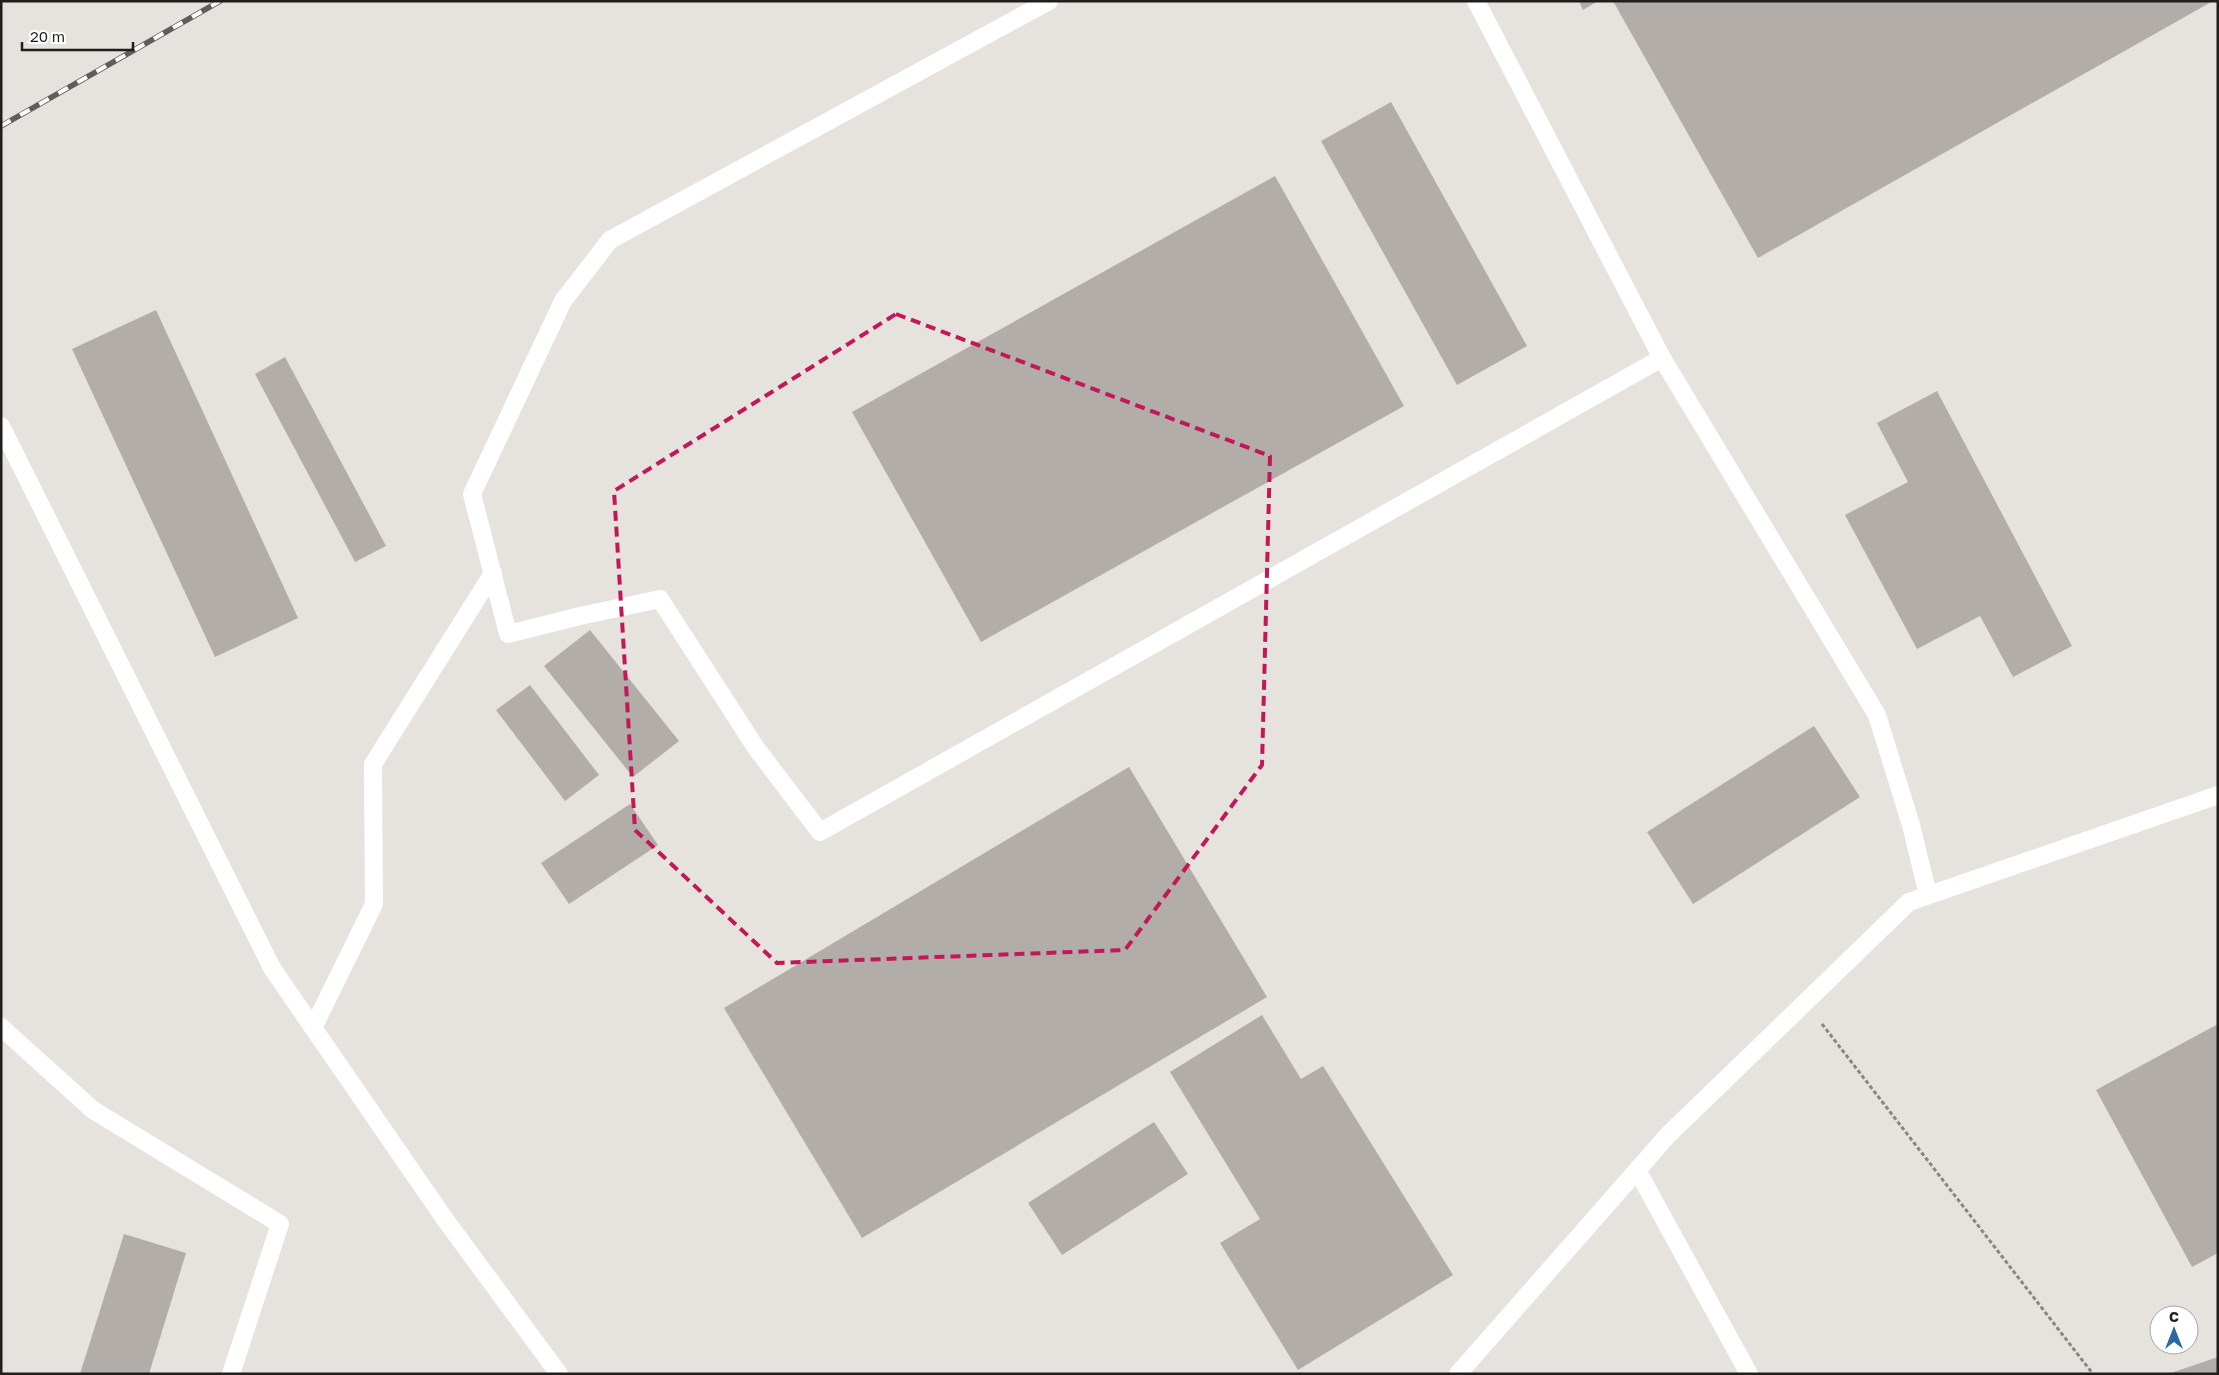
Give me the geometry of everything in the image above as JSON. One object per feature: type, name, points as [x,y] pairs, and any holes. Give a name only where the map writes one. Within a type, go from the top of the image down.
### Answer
[{"type":"lane","points":[[1049,1],[610,240],[564,301],[472,494],[508,634],[660,599],[756,748],[820,832],[1662,358]]},
{"type":"lane","points":[[1476,1],[1662,358],[1876,715],[1911,825],[1928,895]]},
{"type":"lane","points":[[1,426],[272,968],[444,1218],[559,1374]]},
{"type":"lane","points":[[313,1028],[374,904],[373,764],[493,573]]},
{"type":"lane","points":[[1458,1374],[1668,1135],[1909,902],[2218,795]]},
{"type":"lane","points":[[1,1027],[93,1110],[280,1224],[231,1374]]},
{"type":"lane","points":[[1636,1170],[1749,1374]]},
{"type":"path","points":[[1805,1002],[2093,1374]]},
{"type":"highlighted area","points":[[896,314],[1270,456],[1262,765],[1125,950],[777,963],[635,830],[614,491]]},
{"type":"building","points":[[1579,1],[1598,1],[1583,10]]},
{"type":"building","points":[[1613,1],[2213,1],[1758,258]]},
{"type":"building","points":[[1391,102],[1527,346],[1457,385],[1321,141]]},
{"type":"building","points":[[1275,176],[1404,406],[981,642],[852,412]]},
{"type":"building","points":[[156,310],[298,618],[215,657],[72,349]]},
{"type":"building","points":[[285,357],[386,546],[355,562],[255,374]]},
{"type":"building","points":[[1937,391],[2072,646],[2013,677],[1980,616],[1917,649],[1845,515],[1908,482],[1877,423]]},
{"type":"building","points":[[590,630],[679,741],[633,777],[544,666]]},
{"type":"building","points":[[530,685],[599,775],[565,801],[496,710]]},
{"type":"building","points":[[1814,726],[1860,797],[1693,904],[1647,832]]},
{"type":"building","points":[[1129,767],[1267,997],[862,1238],[724,1008]]},
{"type":"building","points":[[630,804],[658,845],[569,904],[541,863]]},
{"type":"building","points":[[1262,1015],[1301,1079],[1323,1066],[1453,1275],[1298,1370],[1220,1243],[1260,1219],[1170,1072]]},
{"type":"building","points":[[2218,1024],[2218,1253],[2192,1267],[2096,1090]]},
{"type":"building","points":[[1154,1122],[1188,1174],[1062,1255],[1028,1203]]},
{"type":"building","points":[[124,1234],[186,1253],[149,1374],[80,1374]]},
{"type":"building","points":[[2218,1357],[2218,1374],[2171,1374],[2171,1373]]},
{"type":"railway","points":[[1,126],[220,1]]}]
